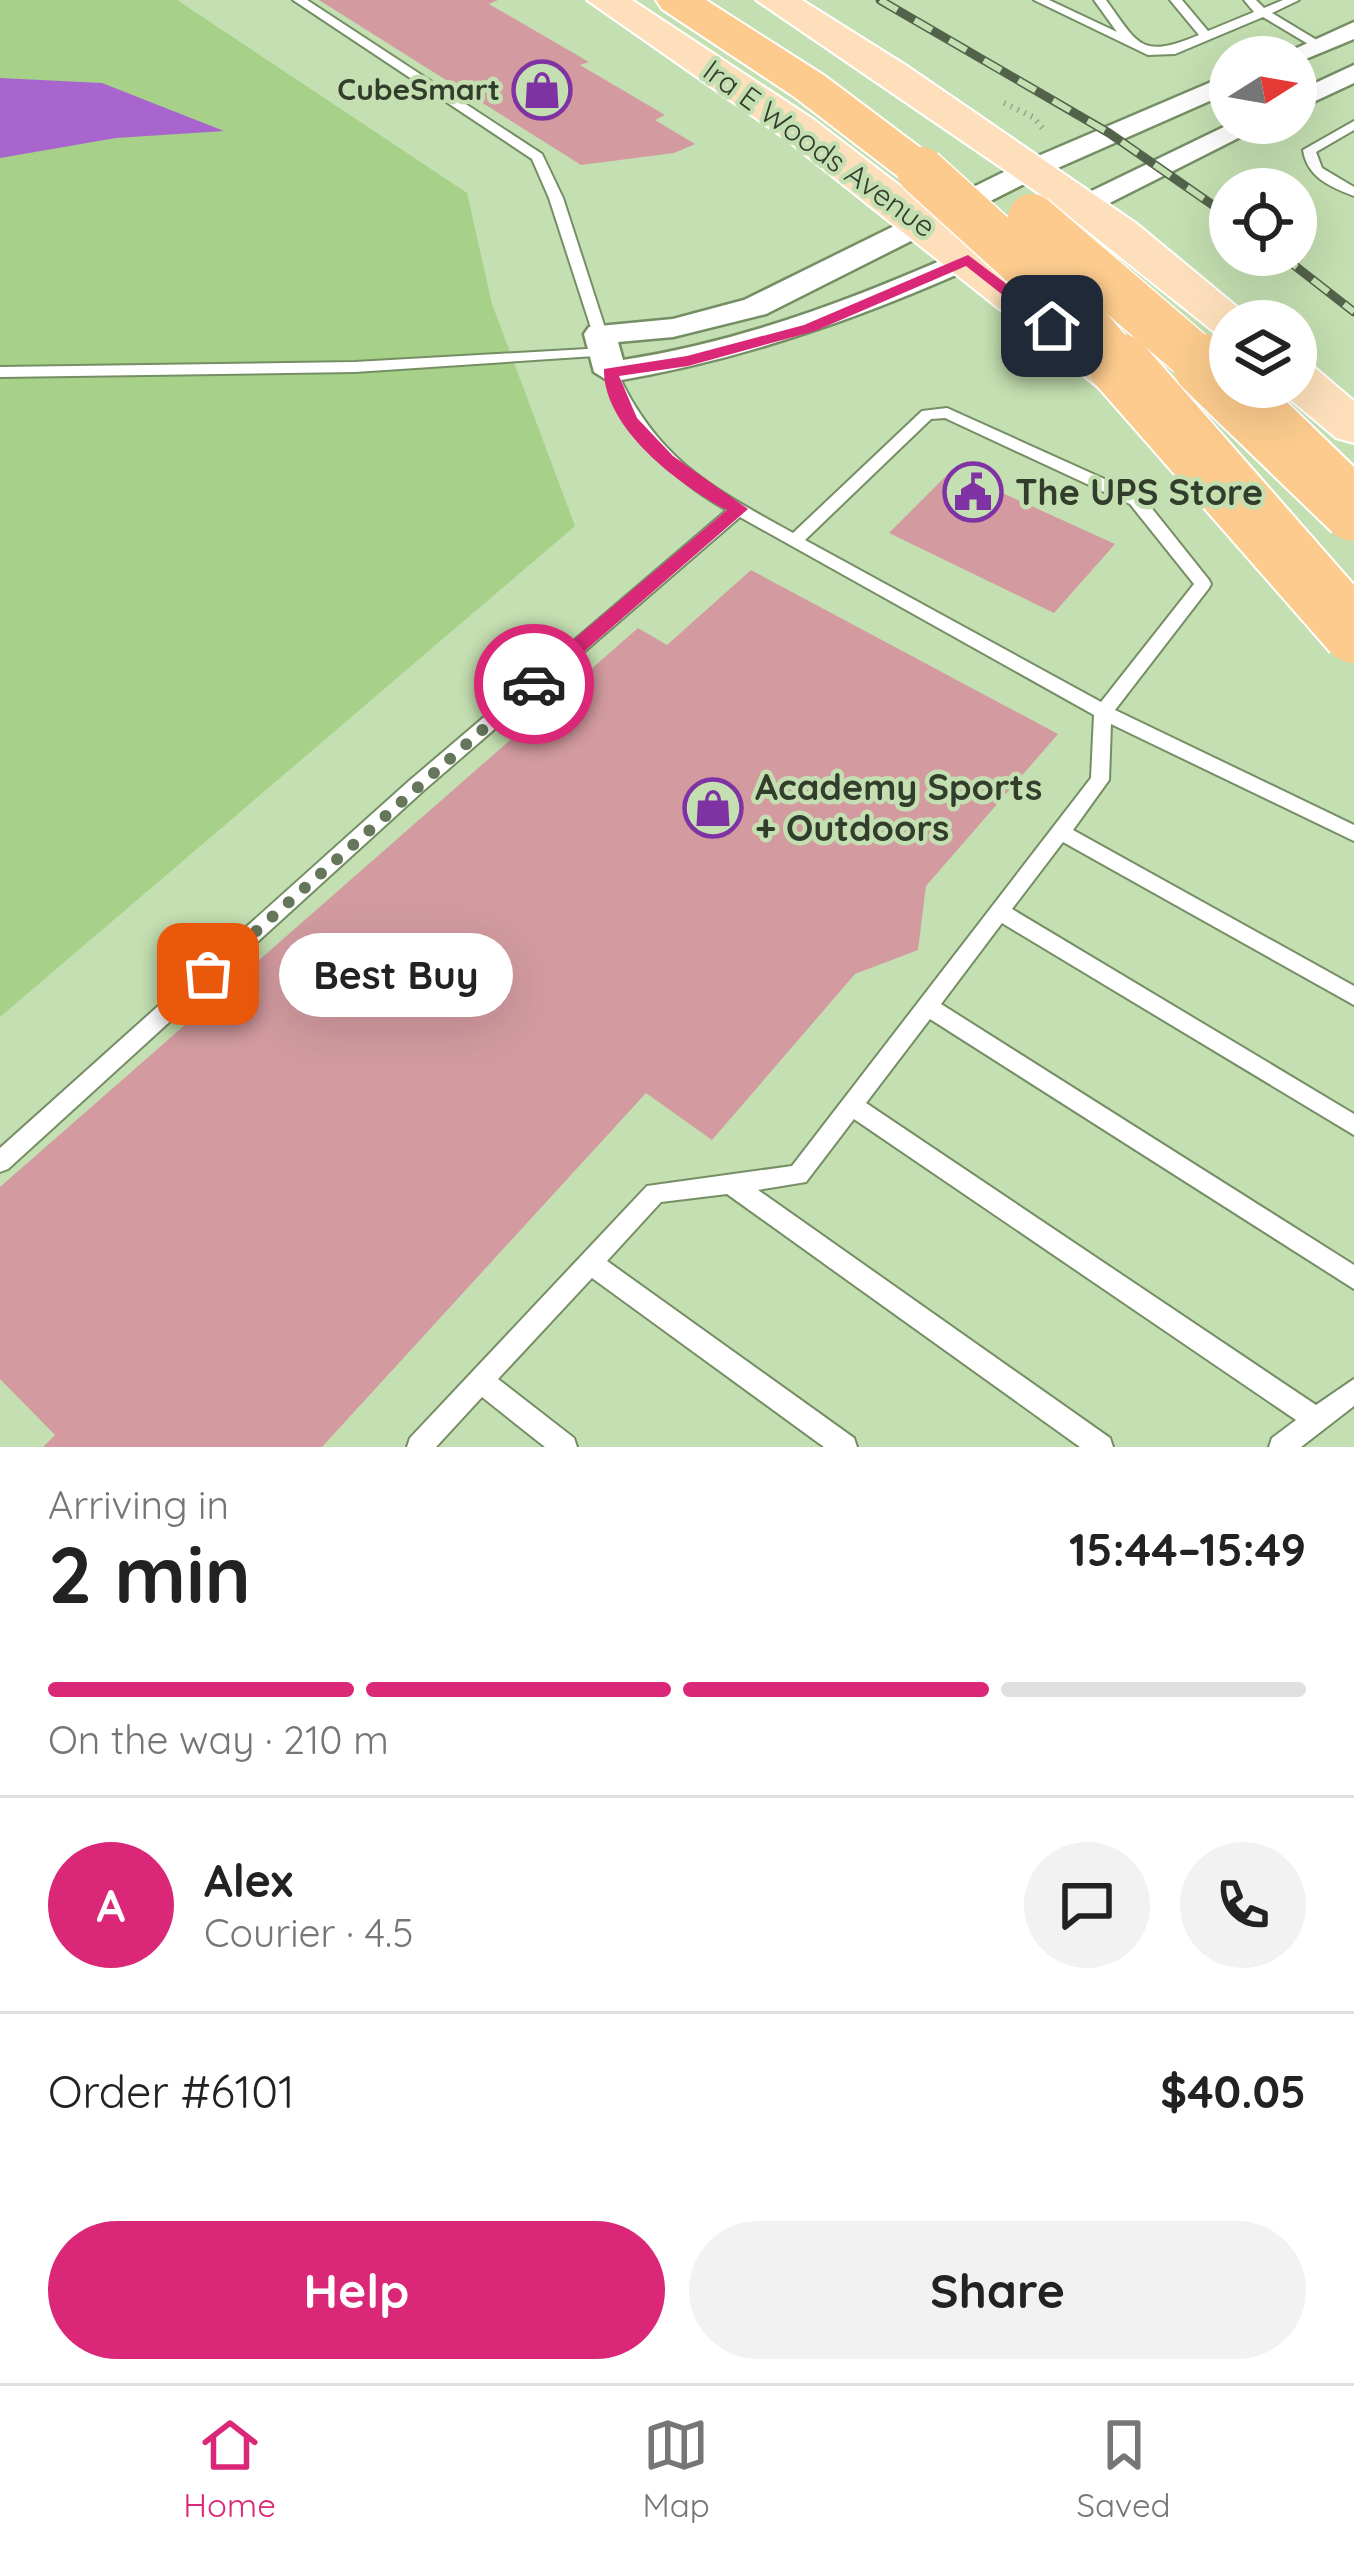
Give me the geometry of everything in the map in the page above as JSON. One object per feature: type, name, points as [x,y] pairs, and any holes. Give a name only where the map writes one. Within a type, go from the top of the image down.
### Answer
[{"type":"highway","points":[[677,0],[809,86],[932,184],[1064,301],[1354,632]]},
{"type":"highway","points":[[718,0],[826,68],[932,184],[1150,316],[1354,510]]},
{"type":"main road","name":"Ira E Woods Avenue","points":[[606,0],[798,128],[932,184],[968,260],[1238,472],[1354,587]]},
{"type":"main road","points":[[775,0],[925,93],[1087,205],[1209,305]]},
{"type":"main road","points":[[1317,396],[1354,427]]},
{"type":"street","points":[[1319,45],[1354,30]]},
{"type":"street","points":[[1319,45],[1354,63]]},
{"type":"street","points":[[1317,92],[1354,73]]},
{"type":"street","points":[[605,353],[673,328],[754,307],[932,184],[1034,168],[1209,91]]},
{"type":"street","points":[[605,353],[688,361],[809,328],[968,260],[1211,144]]},
{"type":"lane","points":[[299,0],[537,158],[545,168],[630,420],[667,460],[707,492],[1103,712],[1354,834]]},
{"type":"lane","points":[[1040,0],[1148,51],[1171,51],[1293,0]]},
{"type":"lane","points":[[1100,0],[1132,43]]},
{"type":"lane","points":[[1176,0],[1207,37]]},
{"type":"lane","points":[[1250,0],[1319,45]]},
{"type":"lane","points":[[1354,125],[1319,141],[1309,150],[1309,160],[1314,169],[1354,192]]},
{"type":"lane","points":[[0,372],[355,367],[605,353]]},
{"type":"lane","points":[[419,1447],[655,1193],[798,1175],[1100,780],[1103,712],[1203,584],[1136,500],[947,413],[927,415],[795,540]]},
{"type":"lane","points":[[0,1162],[416,786],[739,509]]},
{"type":"lane","points":[[1061,832],[1354,996]]},
{"type":"lane","points":[[1000,912],[1354,1125]]},
{"type":"lane","points":[[927,1006],[1354,1278]]},
{"type":"lane","points":[[851,1105],[1318,1421]]},
{"type":"lane","points":[[731,1184],[1101,1447]]},
{"type":"lane","points":[[590,1263],[844,1447]]},
{"type":"lane","points":[[481,1381],[565,1447]]},
{"type":"lane","points":[[1281,1447],[1354,1391]]},
{"type":"green space","points":[[0,0],[177,0],[467,193],[492,304],[575,526],[0,1017]]},
{"type":"shaded area","points":[[0,78],[102,83],[224,131],[116,138],[0,158]]},
{"type":"building","name":"CubeSmart","points":[[319,0],[498,0],[489,4],[589,62],[580,65],[665,115],[655,120],[695,144],[674,153],[581,165]]},
{"type":"building","points":[[952,470],[1115,544],[1054,613],[889,533]]},
{"type":"building","points":[[751,570],[1058,734],[926,886],[918,950],[855,974],[712,1140],[646,1093],[322,1447],[43,1447],[55,1435],[0,1379],[0,1187],[638,628],[667,645]]},
{"type":"railway","points":[[880,0],[1109,133],[1209,202]]},
{"type":"railway","points":[[1308,276],[1354,312]]},
{"type":"way so far","points":[[208,974],[534,684]]},
{"type":"place","name":"CubeSmart","points":[[542,90]]},
{"type":"place","name":"The UPS Store","points":[[973,492]]},
{"type":"place","name":"Academy Sports + Outdoors","points":[[713,808]]},
{"type":"place","name":"Best Buy","points":[[208,974]]},
{"type":"route","points":[[534,684],[739,509],[707,492],[667,460],[630,420],[610,372],[688,361],[809,328],[968,260],[1052,326]]}]
